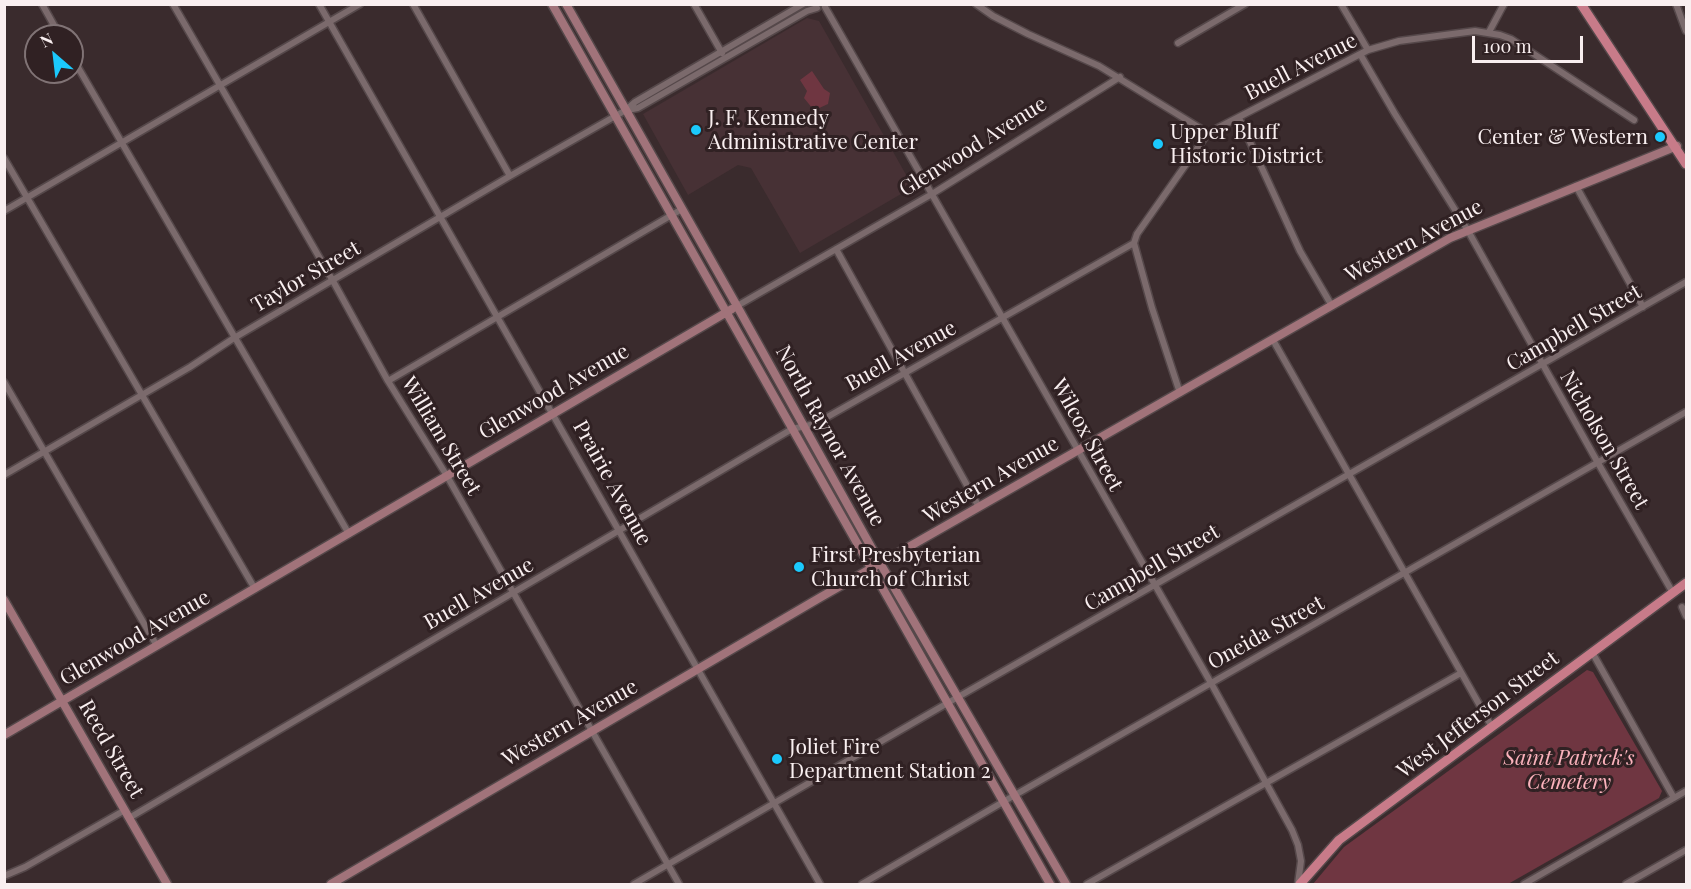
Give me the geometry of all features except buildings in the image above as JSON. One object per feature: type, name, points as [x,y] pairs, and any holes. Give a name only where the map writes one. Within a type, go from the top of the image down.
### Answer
[{"type":"main road","points":[[1581,4],[1686,159]]},
{"type":"main road","name":"Western Avenue","points":[[1677,146],[1686,143]]},
{"type":"main road","name":"West Jefferson Street","points":[[1299,885],[1339,840],[1686,583]]},
{"type":"street","points":[[42,4],[53,24]]},
{"type":"street","name":"William Street","points":[[173,4],[388,381],[447,476],[679,885]]},
{"type":"street","name":"Prairie Avenue","points":[[320,4],[820,885]]},
{"type":"street","points":[[4,211],[360,4]]},
{"type":"street","points":[[413,4],[510,176]]},
{"type":"street","name":"North Raynor Avenue","points":[[552,4],[1050,885]]},
{"type":"street","name":"North Raynor Avenue","points":[[566,4],[880,563],[1066,885]]},
{"type":"street","points":[[694,4],[722,53]]},
{"type":"street","name":"Taylor Street","points":[[626,111],[635,102],[803,4]]},
{"type":"street","points":[[976,4],[993,16],[1120,77],[1208,133]]},
{"type":"street","points":[[1178,43],[1245,4]]},
{"type":"street","points":[[1341,4],[1368,50]]},
{"type":"street","points":[[1488,32],[1504,4]]},
{"type":"street","points":[[1676,4],[1686,31]]},
{"type":"street","name":"Taylor Street","points":[[4,475],[615,116],[638,108],[814,6],[826,6]]},
{"type":"street","name":"Wilcox Street","points":[[826,6],[1211,683],[1292,830],[1301,861],[1299,885]]},
{"type":"street","name":"Buell Avenue","points":[[4,876],[127,814],[513,593],[792,429],[815,424],[1134,243],[1137,234],[1208,133],[1368,50],[1399,41],[1475,31],[1488,32],[1511,39],[1634,120]]},
{"type":"street","name":"Nicholson Street","points":[[1360,54],[1467,229],[1673,593]]},
{"type":"street","name":"Glenwood Avenue","points":[[4,735],[932,194],[1120,77]]},
{"type":"street","points":[[84,78],[348,534]]},
{"type":"street","points":[[1239,118],[1300,251],[1332,306]]},
{"type":"street","name":"Western Avenue","points":[[331,885],[880,563],[1467,229],[1677,146]]},
{"type":"street","points":[[4,158],[255,589]]},
{"type":"street","points":[[642,165],[653,158]]},
{"type":"street","points":[[1576,186],[1643,307]]},
{"type":"street","points":[[388,381],[682,209]]},
{"type":"street","points":[[1134,243],[1152,308],[1180,393]]},
{"type":"street","points":[[836,249],[979,507]]},
{"type":"street","name":"Campbell Street","points":[[634,885],[958,697],[1686,282]]},
{"type":"street","points":[[1273,340],[1492,727]]},
{"type":"street","points":[[4,382],[157,646]]},
{"type":"street","name":"Oneida Street","points":[[862,885],[1015,795],[1686,412]]},
{"type":"street","name":"Reed Street","points":[[4,600],[167,885]]},
{"type":"street","points":[[1682,607],[1686,616]]},
{"type":"street","points":[[1592,652],[1674,798]]},
{"type":"street","points":[[1087,885],[1461,673]]},
{"type":"street","points":[[1524,885],[1686,791]]},
{"type":"street","points":[[1626,885],[1686,850]]},
{"type":"shaded area","points":[[807,18],[819,21],[913,187],[800,253],[751,168],[738,165],[688,195],[643,114]]},
{"type":"green space","points":[[812,71],[824,89],[830,93],[828,104],[817,109],[813,109],[804,98],[807,91],[800,80]]},
{"type":"green space","name":"Saint Patrick's Cemetery","points":[[1587,670],[1593,672],[1662,791],[1659,798],[1508,884],[1313,884],[1344,847]]},
{"type":"place","name":"J. F. Kennedy Administrative Center","points":[[696,130]]},
{"type":"place","name":"Center & Western","points":[[1660,137]]},
{"type":"place","name":"Upper Bluff Historic District","points":[[1158,144]]},
{"type":"place","name":"First Presbyterian Church of Christ","points":[[799,567]]},
{"type":"place","name":"Joliet Fire Department Station 2","points":[[777,759]]}]
